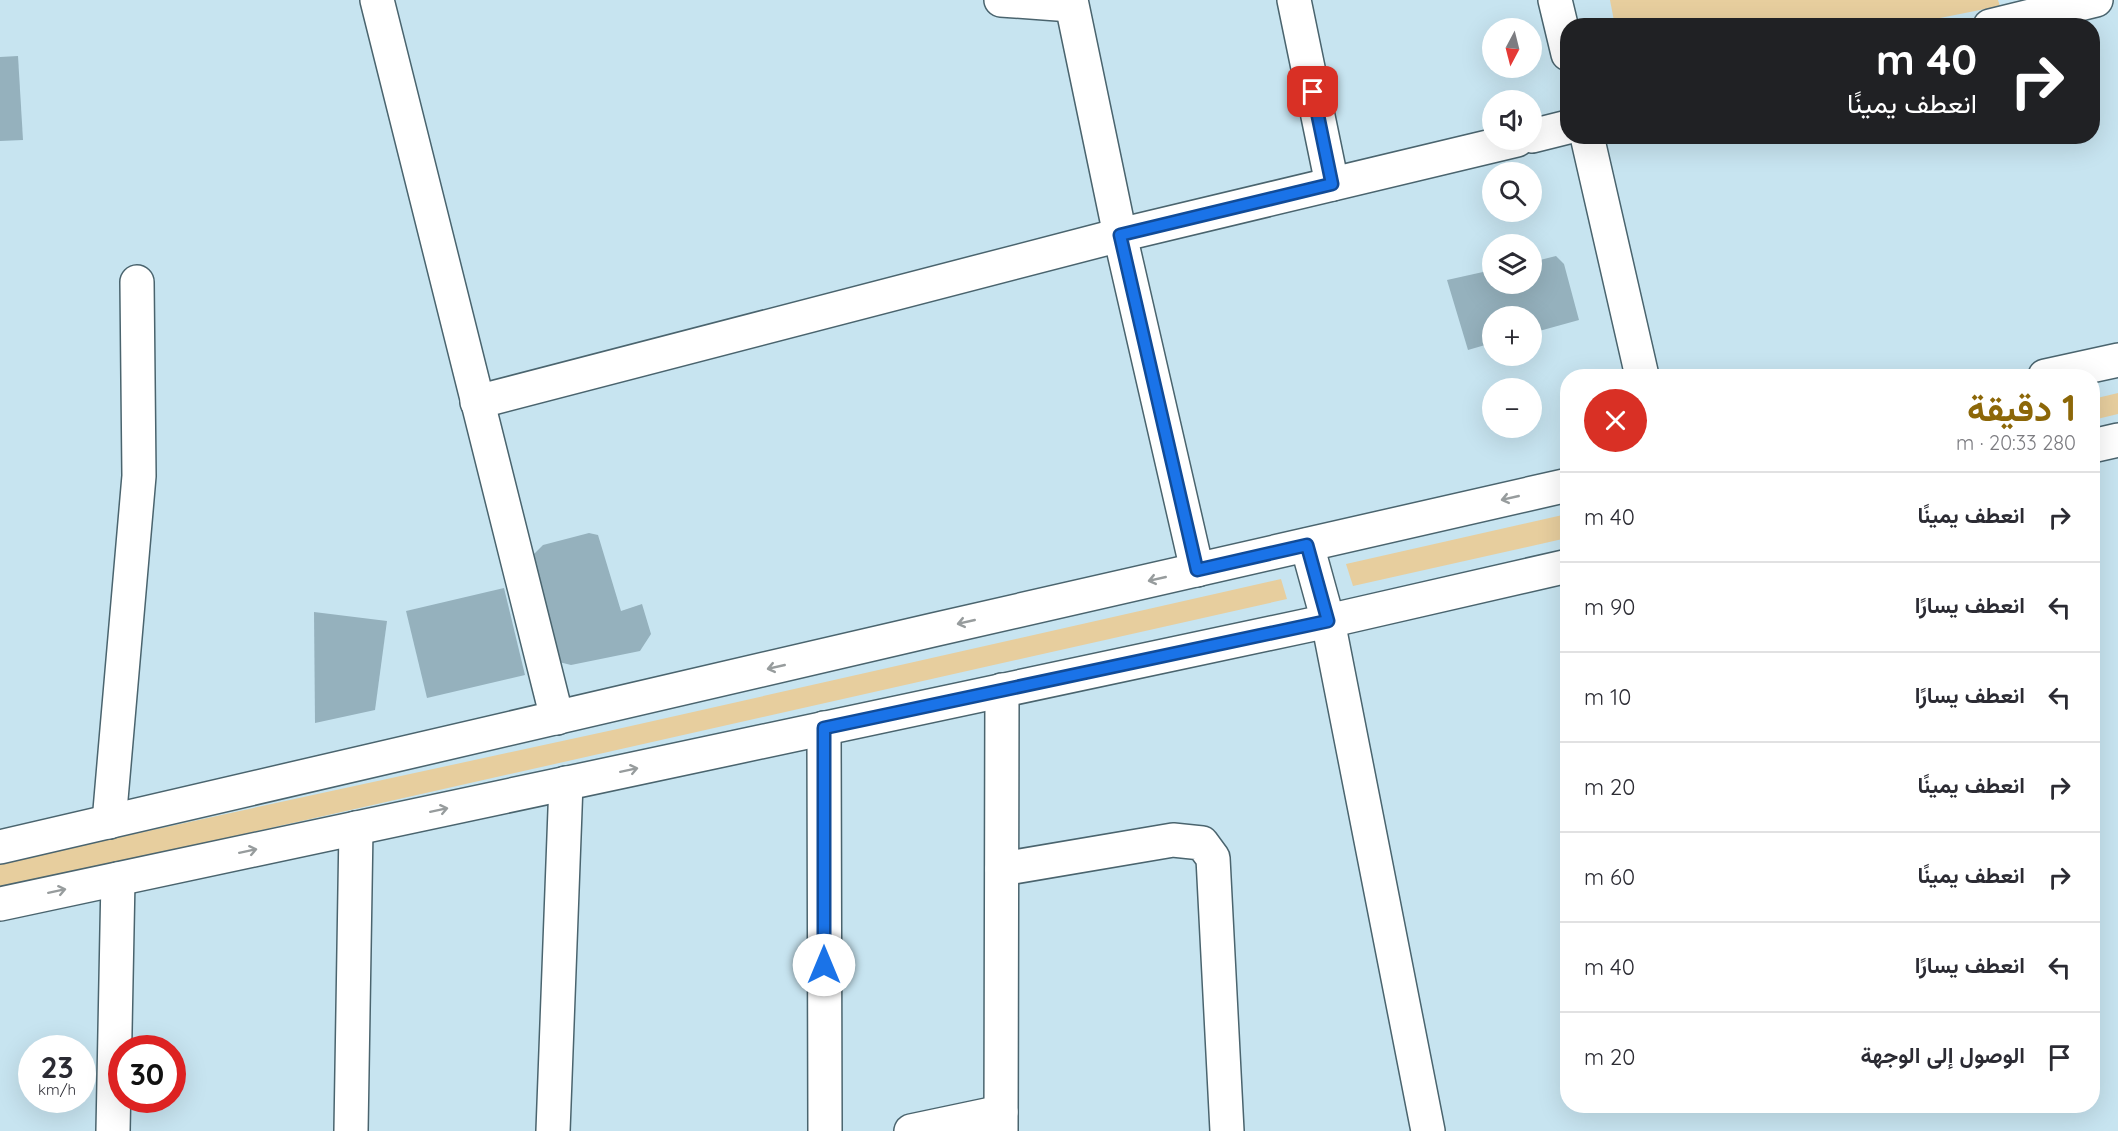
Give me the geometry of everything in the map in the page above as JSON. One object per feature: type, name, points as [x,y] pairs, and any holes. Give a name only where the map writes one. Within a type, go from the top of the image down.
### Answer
[{"type":"street","points":[[377,0],[557,718]]},
{"type":"street","points":[[1001,0],[1071,2],[1120,235],[1197,570]]},
{"type":"street","points":[[1294,0],[1332,184]]},
{"type":"street","points":[[1555,0],[1560,21]]},
{"type":"street","points":[[2023,18],[2096,0]]},
{"type":"street","points":[[1542,134],[1560,129]]},
{"type":"street","points":[[1589,144],[1640,369]]},
{"type":"street","points":[[477,402],[1120,235],[1482,148]]},
{"type":"street","points":[[109,822],[139,476],[137,282]]},
{"type":"street","points":[[2077,369],[2118,360]]},
{"type":"street","points":[[2100,444],[2118,440]]},
{"type":"street","points":[[0,847],[1560,487]]},
{"type":"street","points":[[1307,545],[1328,621],[1428,1131]]},
{"type":"street","points":[[0,904],[1328,621],[1560,568]]},
{"type":"street","points":[[911,1131],[1001,1121],[1002,690]]},
{"type":"street","points":[[824,728],[825,1131]]},
{"type":"street","points":[[553,1131],[566,783]]},
{"type":"street","points":[[351,1131],[356,828]]},
{"type":"street","points":[[1002,869],[1173,840],[1202,843],[1214,858],[1227,1131]]},
{"type":"street","points":[[113,1131],[118,879]]},
{"type":"shaded area","points":[[1610,0],[1998,0],[2000,6],[1940,18],[1613,18]]},
{"type":"shaded area","points":[[2118,393],[2118,414],[2100,418],[2100,397]]},
{"type":"shaded area","points":[[1560,516],[1560,540],[1353,586],[1346,564]]},
{"type":"shaded area","points":[[1281,579],[1287,599],[0,889],[0,863],[622,728]]},
{"type":"building","points":[[18,56],[23,140],[0,141],[0,57]]},
{"type":"building","points":[[1556,256],[1564,264],[1579,320],[1542,330],[1542,306],[1482,306],[1482,346],[1468,350],[1447,280],[1482,272],[1482,294],[1542,294],[1542,260]]},
{"type":"building","points":[[589,533],[598,535],[621,611],[642,604],[651,634],[640,651],[571,665],[559,662],[534,554],[543,545]]},
{"type":"building","points":[[504,588],[525,675],[427,698],[406,611]]},
{"type":"building","points":[[314,612],[387,621],[375,710],[315,723]]},
{"type":"route","points":[[824,965],[824,728],[1328,621],[1307,545],[1197,570],[1120,235],[1332,184],[1313,92]]}]
